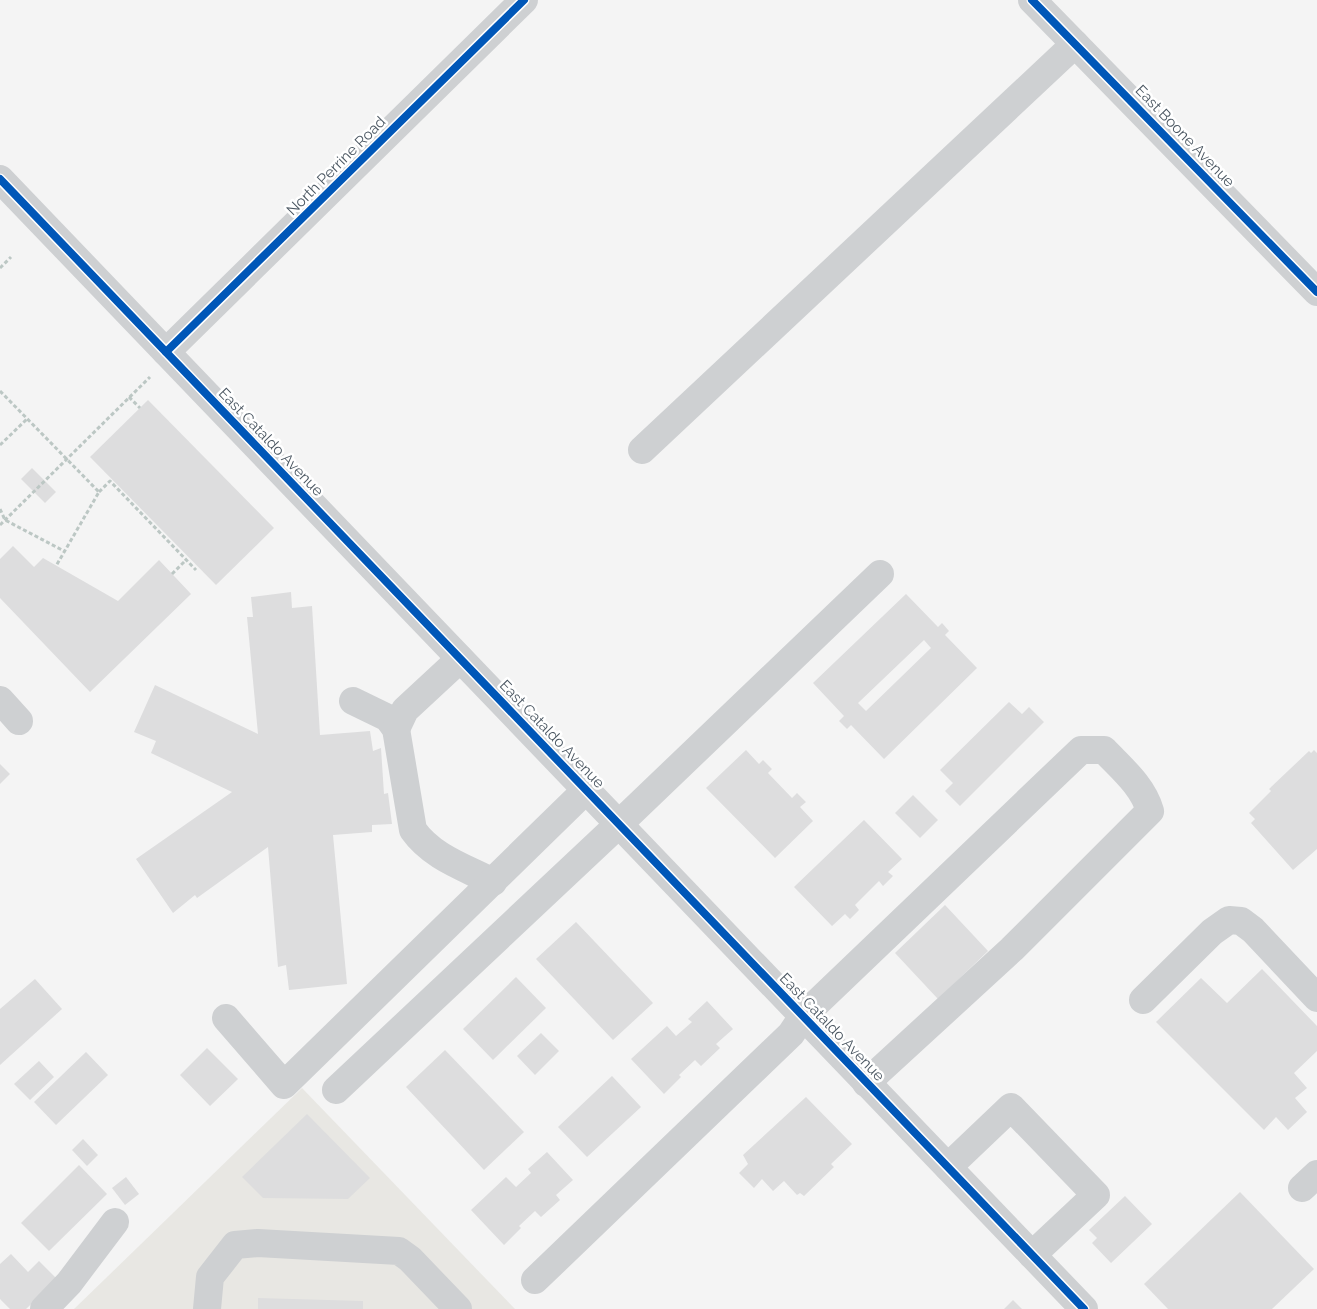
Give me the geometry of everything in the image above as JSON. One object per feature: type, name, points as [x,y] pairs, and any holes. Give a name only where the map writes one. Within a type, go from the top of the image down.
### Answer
[{"type":"street","name":"North Perrine Road","points":[[160,363],[524,0]]},
{"type":"street","name":"East Boone Avenue","points":[[1032,0],[1317,292]]},
{"type":"street","points":[[642,450],[1075,44]]},
{"type":"street","name":"East Cataldo Avenue","points":[[0,179],[160,363],[460,659],[1084,1309]]},
{"type":"street","points":[[336,1090],[619,824],[880,574]]},
{"type":"street","points":[[396,729],[405,710],[460,659]]},
{"type":"street","points":[[0,700],[19,721]]},
{"type":"street","points":[[353,701],[388,718],[396,729],[413,830],[423,844],[435,853],[493,882]]},
{"type":"street","points":[[535,1280],[790,1034],[803,1016],[1081,750],[1104,750],[1146,797],[1150,811],[1012,950],[866,1083]]},
{"type":"street","points":[[226,1018],[284,1085],[586,790]]},
{"type":"street","points":[[1143,1000],[1212,932],[1229,920],[1241,922],[1253,930],[1317,998]]},
{"type":"street","points":[[948,1167],[1011,1107],[1096,1195],[1032,1256]]},
{"type":"street","points":[[44,1309],[68,1283],[115,1222]]},
{"type":"street","points":[[207,1309],[210,1277],[235,1245],[258,1242],[399,1251],[410,1259],[458,1309]]},
{"type":"path","points":[[0,268],[11,257]]},
{"type":"path","points":[[0,525],[129,397],[160,363]]},
{"type":"path","points":[[0,391],[99,492]]},
{"type":"path","points":[[129,397],[140,408]]},
{"type":"path","points":[[0,445],[27,419]]},
{"type":"path","points":[[56,566],[99,492],[110,481],[196,570]]},
{"type":"path","points":[[0,508],[5,520],[64,551]]},
{"type":"path","points":[[172,574],[186,560]]},
{"type":"shaded area","points":[[302,1088],[515,1309],[74,1309]]},
{"type":"building","points":[[148,400],[274,528],[216,585],[90,457]]},
{"type":"building","points":[[32,468],[56,492],[45,503],[21,479]]},
{"type":"building","points":[[13,546],[34,567],[43,558],[118,601],[159,560],[191,594],[90,692],[0,598],[0,559]]},
{"type":"building","points":[[291,592],[292,608],[312,606],[320,735],[370,731],[373,751],[381,748],[384,794],[388,793],[392,824],[372,825],[372,832],[333,835],[347,984],[289,990],[286,965],[278,967],[268,847],[197,898],[195,895],[173,913],[136,859],[232,792],[151,753],[156,741],[134,732],[155,685],[258,734],[247,617],[253,617],[251,597]]},
{"type":"building","points":[[906,594],[938,627],[942,623],[949,631],[945,635],[977,668],[884,759],[851,725],[847,729],[839,721],[844,716],[813,683]],"holes":[[[924,640],[931,648],[866,711],[858,703]]]},
{"type":"building","points":[[1009,702],[1022,714],[1029,707],[1044,722],[960,806],[945,791],[953,783],[940,770]]},
{"type":"building","points":[[746,750],[759,764],[763,760],[772,769],[768,773],[792,798],[797,793],[806,802],[800,807],[813,821],[775,858],[706,788]]},
{"type":"building","points":[[1314,750],[1317,753],[1317,849],[1293,870],[1251,823],[1255,819],[1249,813],[1271,791],[1269,789],[1309,751],[1311,753]]},
{"type":"building","points":[[0,764],[10,774],[0,784]]},
{"type":"building","points":[[913,795],[938,820],[920,838],[895,813]]},
{"type":"building","points":[[864,820],[902,859],[888,872],[893,876],[883,886],[879,881],[855,905],[859,910],[850,919],[845,914],[832,926],[794,887]]},
{"type":"building","points":[[945,905],[988,951],[938,999],[895,953]]},
{"type":"building","points":[[576,922],[653,1003],[613,1040],[536,959]]},
{"type":"building","points":[[1262,969],[1317,1026],[1317,1051],[1294,1073],[1307,1088],[1295,1098],[1307,1112],[1288,1130],[1276,1117],[1264,1130],[1156,1022],[1201,978],[1227,1003]]},
{"type":"building","points":[[516,977],[546,1008],[493,1060],[463,1029]]},
{"type":"building","points":[[35,979],[62,1009],[0,1065],[0,1009]]},
{"type":"building","points":[[707,1001],[733,1029],[716,1044],[720,1048],[701,1066],[695,1060],[679,1075],[681,1077],[664,1094],[631,1059],[667,1026],[676,1036],[692,1022],[688,1019]]},
{"type":"building","points":[[541,1033],[559,1051],[535,1075],[517,1056]]},
{"type":"building","points":[[207,1048],[238,1079],[210,1106],[180,1075]]},
{"type":"building","points":[[445,1050],[524,1132],[484,1170],[406,1087]]},
{"type":"building","points":[[86,1052],[108,1075],[56,1125],[34,1102]]},
{"type":"building","points":[[39,1061],[54,1077],[30,1100],[14,1084]]},
{"type":"building","points":[[612,1076],[641,1107],[587,1157],[558,1127]]},
{"type":"building","points":[[806,1097],[852,1144],[831,1164],[834,1167],[804,1196],[800,1193],[797,1195],[784,1181],[773,1191],[762,1179],[754,1188],[739,1173],[748,1164],[743,1155]]},
{"type":"building","points":[[307,1114],[370,1178],[348,1199],[263,1198],[242,1177]]},
{"type":"building","points":[[83,1139],[98,1155],[87,1166],[72,1150]]},
{"type":"building","points":[[547,1152],[573,1180],[556,1195],[560,1200],[541,1217],[535,1211],[519,1226],[521,1228],[504,1245],[471,1210],[506,1177],[516,1187],[531,1173],[528,1169]]},
{"type":"building","points":[[79,1165],[107,1194],[49,1251],[21,1223]]},
{"type":"building","points":[[126,1177],[139,1194],[125,1205],[112,1188]]},
{"type":"building","points":[[1240,1192],[1314,1269],[1272,1309],[1168,1309],[1144,1284]]},
{"type":"building","points":[[1125,1196],[1152,1224],[1111,1263],[1092,1243],[1097,1238],[1089,1230]]},
{"type":"building","points":[[11,1254],[28,1272],[39,1261],[57,1279],[26,1309],[10,1309],[0,1299],[0,1264]]},
{"type":"building","points":[[258,1298],[363,1301],[363,1309],[258,1309]]},
{"type":"building","points":[[1013,1300],[1022,1309],[1004,1309]]},
{"type":"cycle path","points":[[166,352],[524,0]]},
{"type":"cycle path","points":[[1032,0],[1317,292]]},
{"type":"cycle path","points":[[0,179],[1084,1309]]}]
